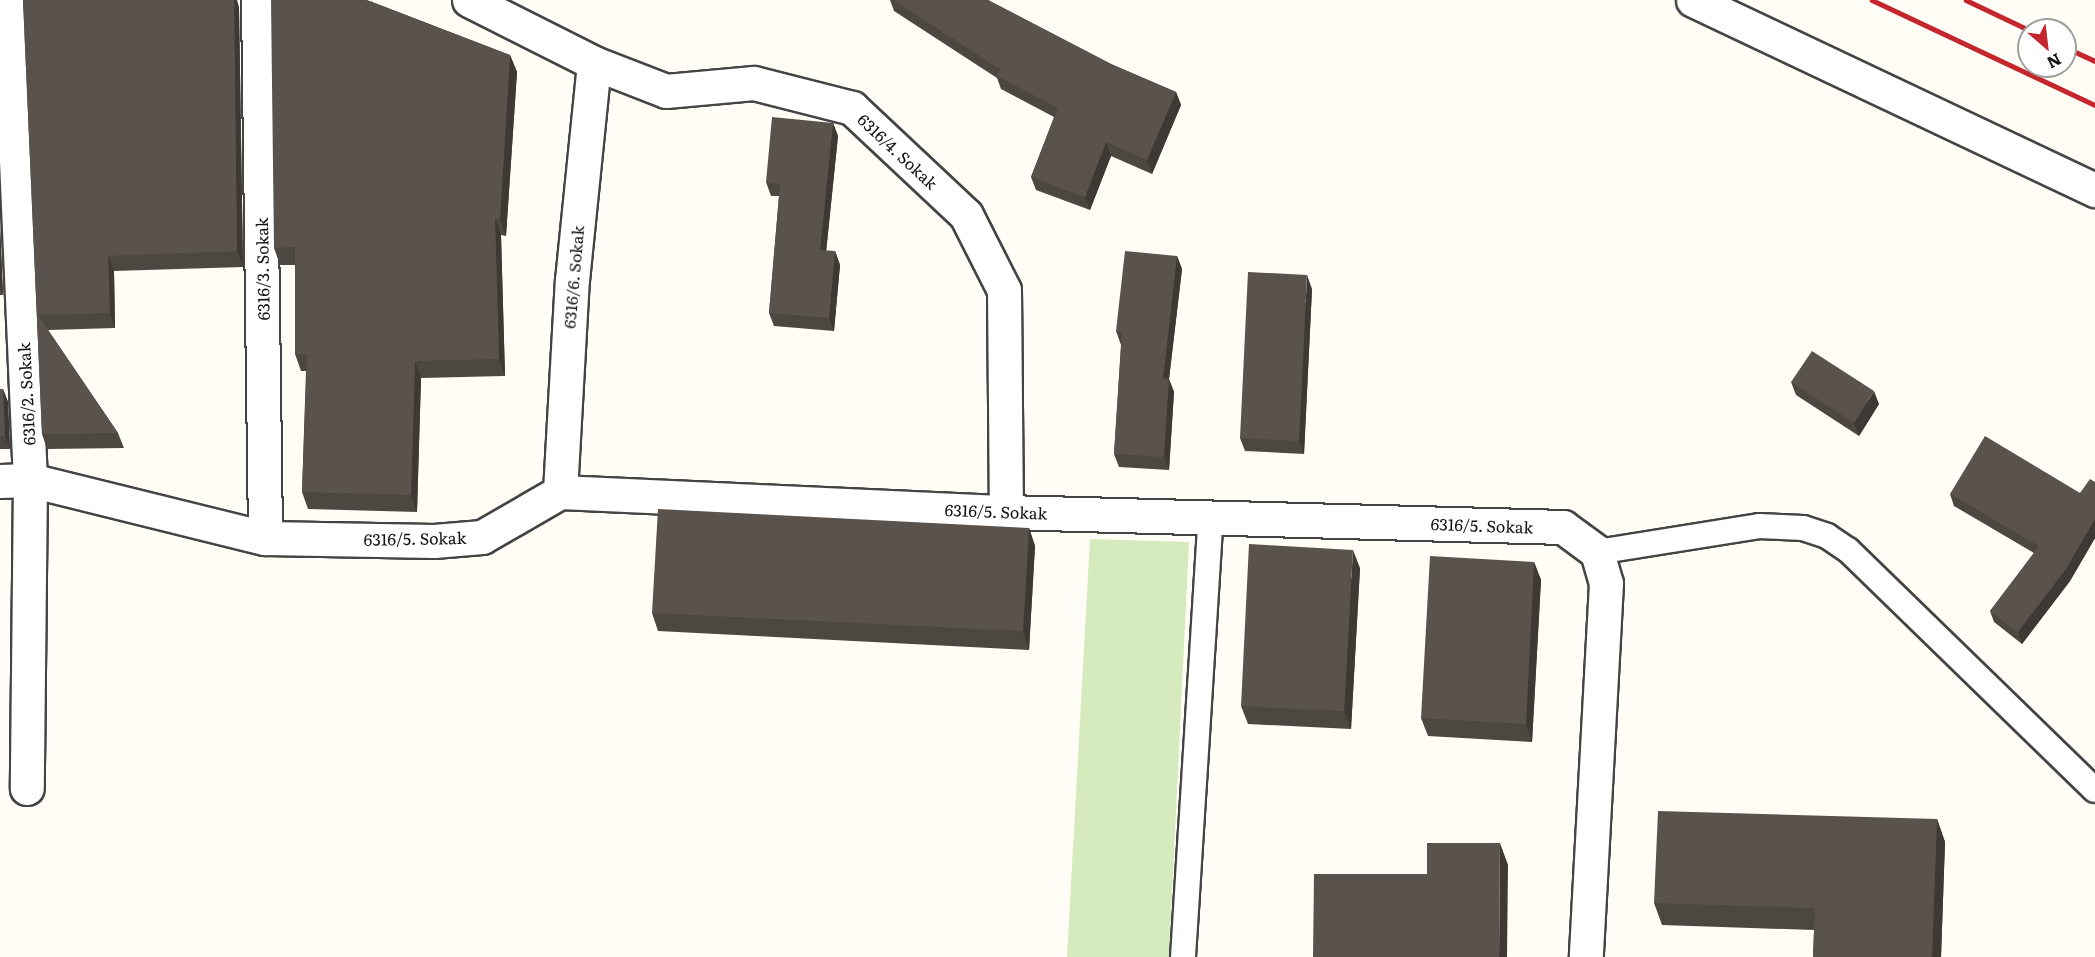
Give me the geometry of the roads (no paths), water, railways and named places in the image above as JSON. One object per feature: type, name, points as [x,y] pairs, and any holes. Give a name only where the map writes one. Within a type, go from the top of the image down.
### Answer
[{"type":"street","name":"6316/2. Sokak","points":[[9,0],[15,481],[27,788]]},
{"type":"street","name":"6316/3. Sokak","points":[[258,0],[266,538]]},
{"type":"street","name":"6316/4. Sokak","points":[[468,0],[594,63],[666,91],[754,83],[852,108],[966,215],[1004,290],[1006,512]]},
{"type":"street","points":[[1693,0],[2095,190]]},
{"type":"street","name":"6316/6. Sokak","points":[[560,492],[572,280],[594,63]]},
{"type":"street","name":"6316/5. Sokak","points":[[15,481],[266,538],[434,541],[482,537],[560,492],[1006,512],[1563,527],[1597,552]]},
{"type":"street","points":[[1586,957],[1606,583],[1597,552]]},
{"type":"lane","points":[[1183,957],[1211,518]]},
{"type":"lane","points":[[1597,552],[1759,526],[1803,528],[1827,536],[1848,550],[2095,790]]},
{"type":"railway","points":[[1872,0],[2095,105]]},
{"type":"railway","points":[[1966,0],[2017,24]]},
{"type":"railway","points":[[2077,53],[2095,61]]}]
